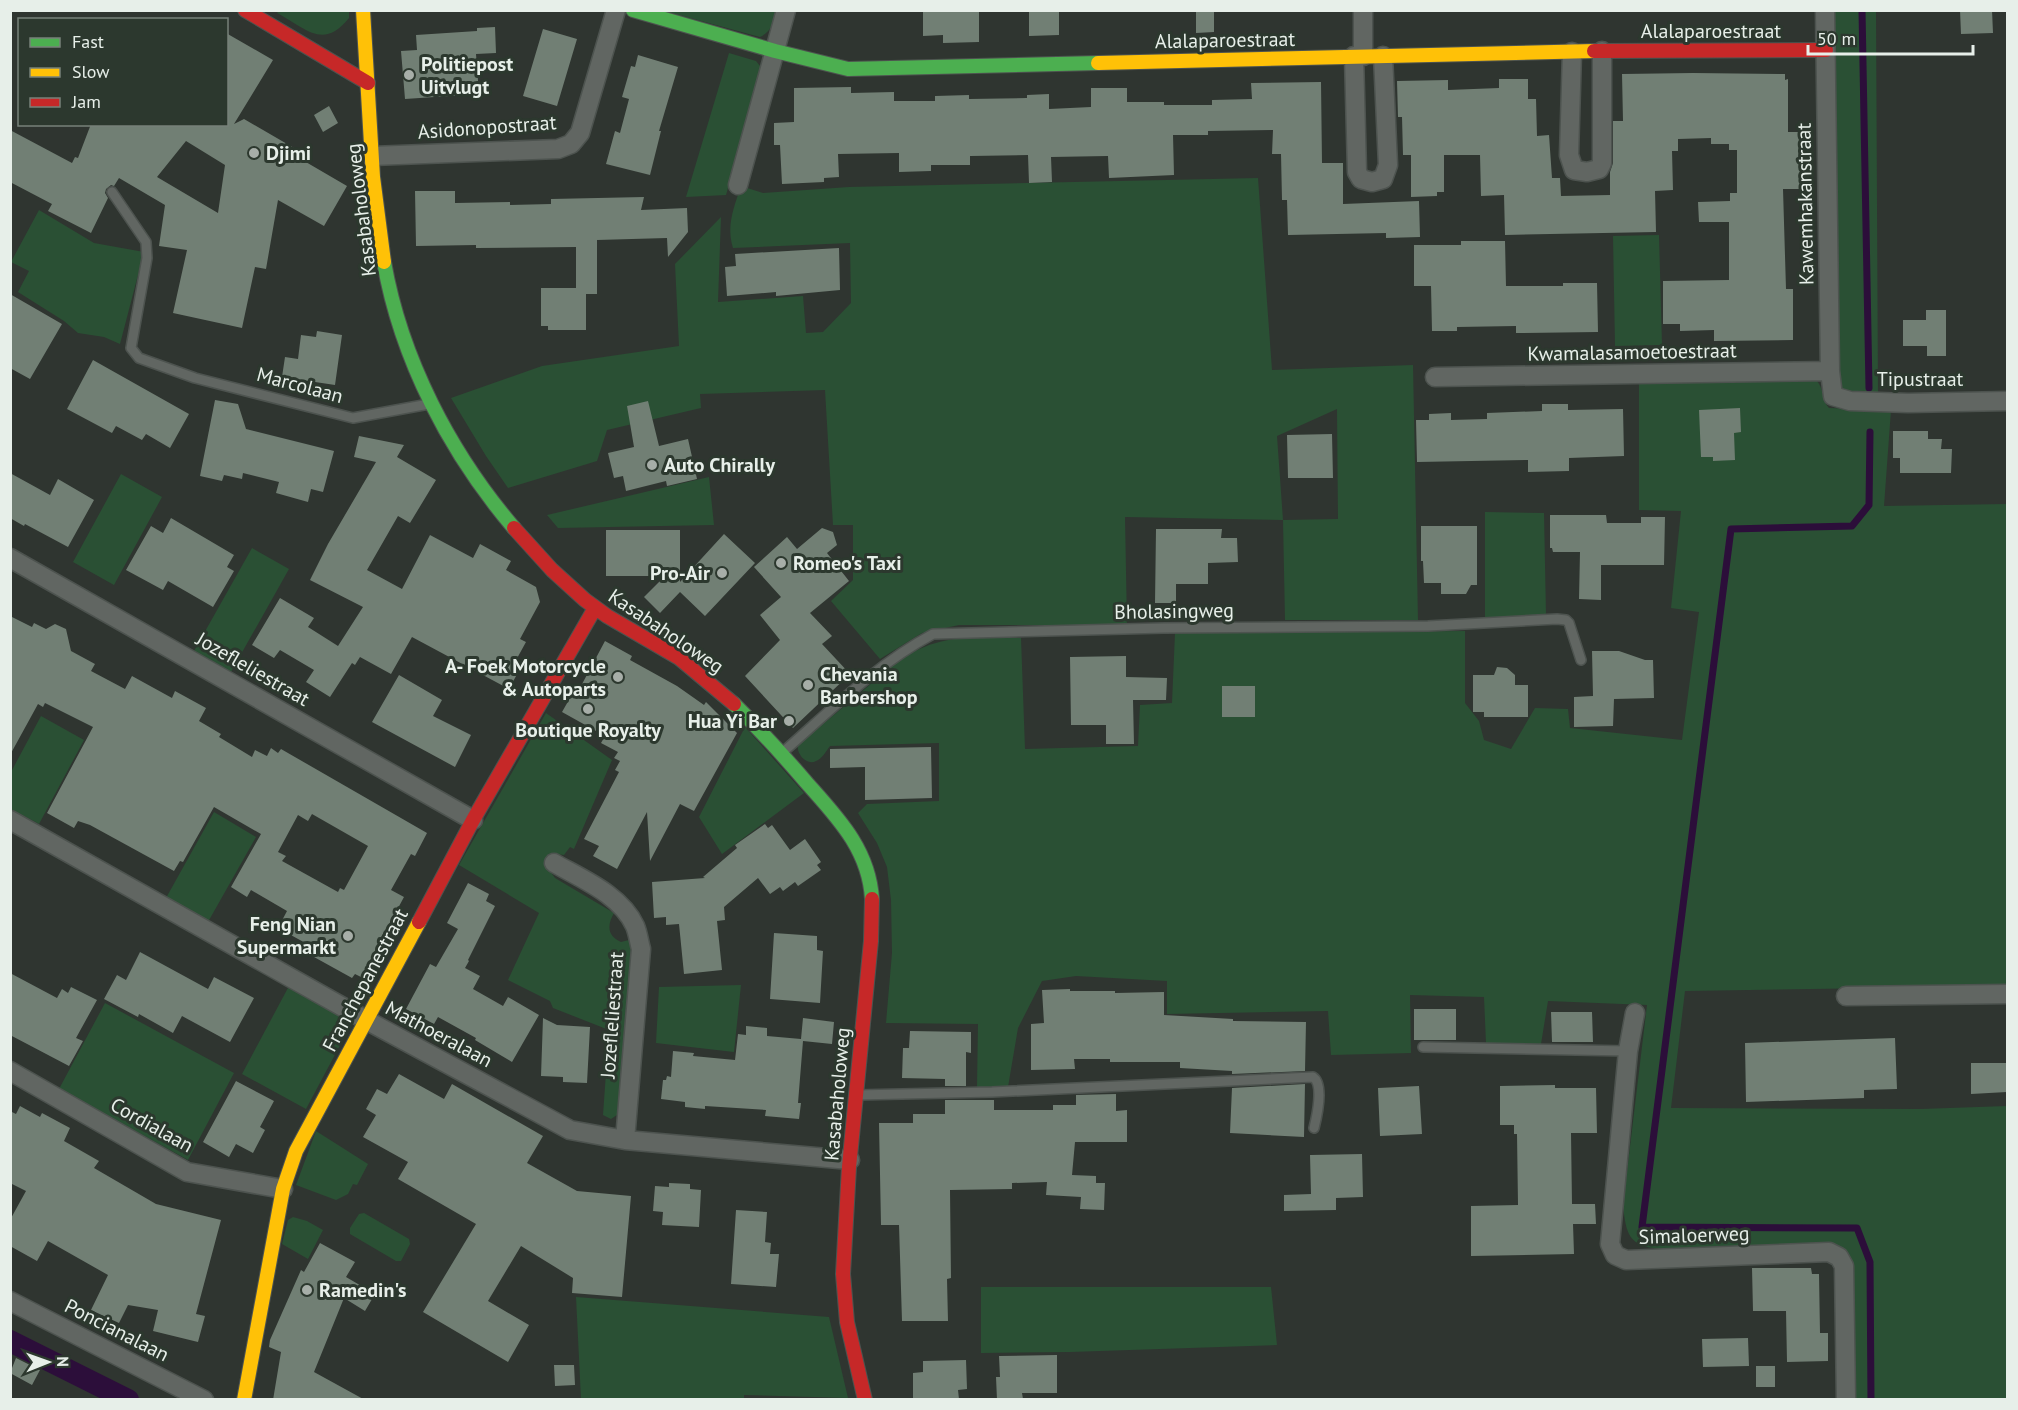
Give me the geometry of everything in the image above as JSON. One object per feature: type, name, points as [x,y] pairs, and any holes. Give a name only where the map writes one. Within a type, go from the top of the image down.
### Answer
[{"type":"street","points":[[245,10],[368,83]]},
{"type":"street","name":"Kasabaholoweg","points":[[363,10],[372,156],[379,233],[386,269],[403,334],[432,404],[461,459],[491,502],[541,559],[595,608],[676,657],[718,688],[781,753],[850,831],[865,861],[872,892],[850,1160],[843,1278],[847,1314],[865,1400]]},
{"type":"street","name":"Asidonopostraat","points":[[372,156],[558,149],[571,144],[580,133],[616,10]]},
{"type":"street","points":[[738,185],[786,10]]},
{"type":"street","points":[[1363,10],[1358,56],[1357,172],[1361,179],[1372,182],[1383,179],[1388,165],[1383,56]]},
{"type":"street","name":"Kawemhakanstraat","points":[[1825,10],[1830,371],[1833,396]]},
{"type":"street","name":"Alalaparoestraat","points":[[634,11],[848,69],[1602,51],[1826,50]]},
{"type":"street","points":[[1572,52],[1569,155],[1574,170],[1587,172],[1599,169],[1602,163],[1602,51]]},
{"type":"street","name":"Kwamalasamoetoestraat","points":[[1435,377],[1830,371]]},
{"type":"street","name":"Tipustraat","points":[[1833,396],[1850,401],[1908,403],[2007,401]]},
{"type":"street","name":"Jozefleliestraat","points":[[10,558],[474,820]]},
{"type":"street","name":"Franchepanestraat","points":[[244,1400],[283,1189],[296,1150],[474,820],[595,608]]},
{"type":"street","name":"Mathoeralaan","points":[[10,820],[366,1020],[570,1130],[625,1140],[850,1160]]},
{"type":"street","name":"Jozefleliestraat","points":[[554,863],[601,890],[625,910],[635,927],[640,950],[625,1140]]},
{"type":"street","points":[[1846,996],[2007,994]]},
{"type":"street","name":"Simaloerweg","points":[[1635,1013],[1628,1051],[1610,1244],[1615,1255],[1626,1260],[1829,1252],[1839,1257],[1844,1266],[1846,1400]]},
{"type":"street","name":"Cordialaan","points":[[10,1071],[188,1172],[283,1189]]},
{"type":"street","name":"Poncianalaan","points":[[10,1301],[204,1400]]},
{"type":"lane","name":"Marcolaan","points":[[112,192],[146,242],[147,258],[131,348],[139,358],[195,378],[353,418],[432,404]]},
{"type":"lane","name":"Bholasingweg","points":[[781,753],[864,680],[909,647],[933,634],[1428,626],[1557,619],[1566,620],[1569,623],[1581,660]]},
{"type":"lane","points":[[1423,1047],[1628,1051]]},
{"type":"lane","points":[[857,1095],[992,1092],[1313,1077],[1320,1085],[1314,1128]]},
{"type":"green space","points":[[279,11],[349,11],[349,18],[340,28],[323,35],[306,30],[277,13]]},
{"type":"green space","points":[[664,11],[778,11],[769,29],[760,37]]},
{"type":"green space","points":[[1833,11],[1876,11],[1878,395],[1845,392],[1838,385]]},
{"type":"green space","points":[[729,53],[756,61],[760,66],[760,76],[726,195],[686,197]]},
{"type":"green space","points":[[1258,178],[1272,370],[1413,365],[1418,620],[1285,620],[1283,520],[1125,517],[1127,625],[959,625],[922,633],[880,659],[831,601],[853,580],[853,525],[833,525],[825,390],[700,394],[701,408],[607,430],[597,461],[508,488],[451,398],[542,366],[679,346],[675,264],[721,217],[718,302],[803,296],[806,333],[823,332],[851,303],[850,243],[733,248],[730,232],[732,217],[741,186],[763,193],[849,187]],"holes":[[[1337,409],[1338,519],[1283,520],[1277,436]]]},
{"type":"green space","points":[[39,210],[94,243],[144,252],[120,344],[104,337],[78,333],[64,321],[18,292],[29,271],[11,262]]},
{"type":"green space","points":[[1659,235],[1662,345],[1615,346],[1613,236]]},
{"type":"green space","points":[[1813,377],[1820,385],[1829,408],[1891,410],[1884,506],[2007,504],[2007,986],[1685,991],[1671,1108],[1921,1109],[2007,1106],[2007,1399],[1852,1399],[1851,1260],[1845,1250],[1835,1247],[1660,1249],[1635,1242],[1628,1231],[1623,1205],[1647,1005],[1548,1001],[1541,1044],[1486,1043],[1484,997],[1410,995],[1411,1053],[1331,1055],[1328,1011],[1167,1014],[1167,981],[1076,976],[1042,981],[1018,1028],[1008,1087],[977,1087],[978,1024],[886,1023],[892,953],[891,900],[887,867],[877,843],[858,813],[867,804],[939,801],[939,743],[830,746],[820,759],[813,762],[803,758],[798,745],[897,662],[927,646],[942,641],[971,638],[1021,638],[1025,749],[1138,746],[1140,705],[1172,703],[1175,633],[1465,631],[1465,703],[1479,721],[1484,740],[1511,749],[1535,708],[1568,709],[1570,728],[1682,740],[1699,612],[1671,608],[1681,511],[1639,510],[1639,382]]},
{"type":"green space","points":[[121,474],[162,497],[114,585],[73,562]]},
{"type":"green space","points":[[709,477],[714,525],[558,528],[547,515]]},
{"type":"green space","points":[[1485,512],[1544,513],[1546,615],[1485,617]]},
{"type":"green space","points":[[252,548],[289,569],[231,672],[194,651]]},
{"type":"green space","points":[[546,713],[612,760],[574,849],[570,847],[564,855],[555,854],[547,867],[555,878],[614,913],[609,926],[613,937],[621,942],[629,940],[630,975],[617,1115],[611,1119],[603,1115],[609,1030],[553,1008],[550,1001],[508,980],[539,913],[459,865]]},
{"type":"green space","points":[[41,716],[84,740],[39,824],[11,809],[11,772]]},
{"type":"green space","points":[[745,727],[804,793],[722,854],[699,817]]},
{"type":"green space","points":[[214,812],[256,837],[208,922],[166,898]]},
{"type":"green space","points":[[741,985],[734,1052],[656,1043],[659,987]]},
{"type":"green space","points":[[289,986],[337,1014],[343,1021],[346,1031],[306,1109],[242,1074]]},
{"type":"green space","points":[[105,1003],[234,1073],[188,1160],[59,1089]]},
{"type":"green space","points":[[316,1131],[368,1164],[357,1185],[353,1184],[348,1194],[336,1200],[296,1185]]},
{"type":"green space","points":[[364,1213],[409,1239],[410,1244],[401,1261],[396,1261],[350,1234],[350,1228],[359,1214]]},
{"type":"green space","points":[[293,1217],[307,1221],[323,1230],[308,1259],[282,1244],[288,1220]]},
{"type":"green space","points":[[981,1287],[1271,1287],[1277,1345],[981,1353]]},
{"type":"green space","points":[[576,1297],[829,1317],[848,1398],[744,1395],[744,1400],[581,1399]]},
{"type":"building","points":[[923,10],[979,10],[979,42],[943,43],[943,35],[923,36]]},
{"type":"building","points":[[1029,10],[1059,10],[1059,35],[1029,36]]},
{"type":"building","points":[[1196,10],[1214,10],[1214,32],[1196,33]]},
{"type":"building","points":[[1960,10],[1992,10],[1993,33],[1961,34]]},
{"type":"building","points":[[495,27],[496,53],[476,54],[479,94],[405,99],[401,51],[417,50],[416,35],[477,31],[477,28]]},
{"type":"building","points":[[543,29],[577,39],[557,106],[523,96]]},
{"type":"building","points":[[228,34],[273,60],[234,124],[244,119],[294,148],[287,151],[347,186],[324,226],[278,200],[266,269],[255,267],[242,328],[173,313],[187,250],[159,246],[165,205],[119,178],[114,186],[111,185],[106,189],[105,193],[108,198],[91,233],[48,211],[52,204],[10,182],[10,130],[72,163],[75,157],[78,158],[90,126],[228,126]],"holes":[[[186,141],[225,165],[218,213],[157,177]]]},
{"type":"building","points":[[638,55],[678,67],[659,131],[661,131],[650,175],[606,164],[615,131],[620,133],[629,99],[622,97],[631,66],[635,67]]},
{"type":"building","points":[[1622,74],[1785,74],[1785,80],[1788,79],[1788,132],[1799,132],[1800,171],[1800,189],[1783,189],[1786,289],[1793,289],[1793,340],[1714,341],[1714,330],[1680,331],[1680,324],[1663,324],[1663,281],[1729,280],[1729,222],[1699,222],[1698,202],[1730,201],[1730,193],[1737,193],[1737,150],[1729,150],[1729,144],[1711,144],[1711,138],[1678,139],[1678,151],[1672,151],[1673,190],[1655,191],[1656,232],[1505,235],[1504,195],[1481,196],[1480,155],[1444,155],[1444,192],[1437,192],[1437,196],[1411,197],[1411,155],[1403,155],[1402,117],[1398,117],[1397,81],[1448,80],[1448,90],[1499,88],[1499,79],[1528,79],[1528,99],[1536,99],[1537,136],[1549,135],[1552,178],[1560,178],[1561,196],[1610,195],[1613,121],[1623,121]]},
{"type":"building","points":[[1321,82],[1322,163],[1343,163],[1343,204],[1419,201],[1420,237],[1386,238],[1386,233],[1288,235],[1287,200],[1282,200],[1281,154],[1272,154],[1273,130],[1208,131],[1208,135],[1173,135],[1174,175],[1109,178],[1108,156],[1051,157],[1052,182],[1029,183],[1028,155],[970,156],[970,165],[931,165],[931,171],[899,172],[899,153],[838,154],[839,177],[824,178],[824,182],[782,184],[780,145],[774,145],[774,123],[794,122],[794,88],[851,87],[851,93],[894,92],[894,101],[935,101],[935,96],[969,95],[969,99],[1027,98],[1027,95],[1049,94],[1049,109],[1091,107],[1091,88],[1127,88],[1127,102],[1212,105],[1212,100],[1252,99],[1251,83]]},
{"type":"building","points":[[329,106],[338,123],[323,132],[314,115]]},
{"type":"building","points":[[415,191],[455,191],[455,203],[510,202],[510,205],[551,204],[551,199],[644,197],[641,210],[687,208],[688,232],[668,257],[667,238],[597,240],[597,294],[586,294],[586,330],[548,330],[548,326],[541,326],[541,288],[576,288],[576,247],[416,246]]},
{"type":"building","points":[[1461,241],[1505,241],[1506,286],[1563,286],[1563,283],[1597,283],[1598,332],[1516,333],[1516,326],[1457,327],[1457,331],[1432,331],[1431,286],[1414,286],[1414,245],[1461,245]]},
{"type":"building","points":[[839,248],[840,290],[776,296],[776,292],[727,296],[725,267],[736,266],[735,254]]},
{"type":"building","points":[[10,294],[62,324],[30,379],[10,368]]},
{"type":"building","points":[[1926,310],[1946,310],[1946,356],[1927,356],[1927,346],[1903,346],[1903,320],[1926,320]]},
{"type":"building","points":[[317,331],[342,335],[335,385],[282,377],[285,357],[298,359],[301,335],[316,337]]},
{"type":"building","points":[[93,360],[189,414],[170,448],[146,434],[142,440],[116,426],[112,433],[67,409]]},
{"type":"building","points":[[215,400],[238,404],[246,429],[334,451],[323,492],[311,489],[308,502],[276,493],[279,482],[243,473],[242,479],[224,475],[222,481],[200,476]]},
{"type":"building","name":"Auto Chirally","points":[[648,401],[659,446],[688,439],[697,479],[667,486],[666,481],[626,491],[623,476],[614,478],[608,453],[634,447],[627,406]]},
{"type":"building","points":[[1542,404],[1568,404],[1568,410],[1623,409],[1624,456],[1569,458],[1569,471],[1528,472],[1528,460],[1417,462],[1416,420],[1429,420],[1429,414],[1451,413],[1451,420],[1487,419],[1487,413],[1542,411]]},
{"type":"building","points":[[1740,408],[1741,432],[1734,433],[1735,460],[1713,461],[1713,457],[1701,457],[1699,410]]},
{"type":"building","points":[[1893,431],[1928,431],[1928,439],[1942,439],[1941,449],[1952,449],[1951,473],[1900,473],[1900,458],[1893,458]]},
{"type":"building","points":[[1332,434],[1333,478],[1288,478],[1287,435]]},
{"type":"building","points":[[359,436],[404,445],[397,457],[436,480],[410,523],[398,516],[367,570],[402,589],[430,535],[473,558],[480,544],[511,561],[506,570],[536,587],[540,602],[520,639],[526,642],[515,662],[522,665],[509,689],[412,637],[391,674],[360,657],[355,665],[352,663],[330,697],[306,682],[314,670],[280,650],[274,658],[252,645],[280,598],[314,618],[308,627],[338,646],[363,607],[310,580],[328,544],[376,462],[354,457]]},
{"type":"building","points":[[10,473],[50,495],[58,479],[94,500],[68,547],[10,518]]},
{"type":"building","points":[[1550,515],[1606,515],[1607,523],[1641,523],[1641,517],[1665,517],[1664,565],[1601,565],[1601,600],[1579,599],[1580,552],[1553,552],[1550,548]]},
{"type":"building","points":[[171,518],[234,555],[227,567],[234,571],[213,607],[168,581],[163,590],[126,570],[151,526],[163,533]]},
{"type":"building","points":[[1421,526],[1477,526],[1477,585],[1471,585],[1466,594],[1441,594],[1441,583],[1424,583],[1423,561],[1421,561]]},
{"type":"building","points":[[822,528],[833,532],[837,545],[827,553],[849,581],[810,613],[832,636],[822,644],[850,674],[793,728],[745,676],[780,640],[760,615],[781,597],[754,567],[787,537],[797,549]]},
{"type":"building","points":[[1156,529],[1222,529],[1221,538],[1237,538],[1238,562],[1208,563],[1208,584],[1176,584],[1176,603],[1155,603]]},
{"type":"building","points":[[606,530],[680,530],[680,582],[724,534],[755,563],[705,616],[680,592],[660,613],[644,597],[665,576],[606,576]]},
{"type":"building","points":[[10,616],[32,627],[34,623],[46,629],[55,624],[66,629],[71,651],[95,664],[91,671],[125,689],[132,676],[172,698],[175,691],[206,708],[199,721],[221,734],[219,737],[252,757],[255,750],[267,756],[271,748],[278,753],[281,749],[427,833],[415,856],[411,854],[391,890],[404,897],[361,977],[355,974],[352,978],[305,952],[309,945],[278,928],[287,911],[251,890],[247,897],[231,887],[261,834],[214,807],[183,862],[180,861],[174,871],[90,825],[78,821],[74,828],[47,813],[93,727],[45,703],[43,707],[38,704],[10,755]],"holes":[[[312,814],[368,846],[344,890],[340,888],[338,892],[282,861],[286,856],[278,852],[298,815],[308,821]]]},
{"type":"building","points":[[605,641],[632,656],[630,660],[677,686],[704,705],[706,702],[737,733],[694,811],[680,804],[650,861],[647,812],[617,869],[593,856],[599,846],[584,839],[619,772],[615,770],[620,761],[614,758],[618,752],[601,743],[605,736],[562,712],[578,684],[581,686]]},
{"type":"building","points":[[1592,651],[1619,651],[1645,660],[1653,660],[1654,698],[1614,699],[1613,726],[1574,727],[1574,697],[1593,696]]},
{"type":"building","points":[[1126,656],[1126,677],[1167,678],[1166,700],[1133,700],[1134,744],[1106,744],[1106,725],[1071,725],[1070,657]]},
{"type":"building","points":[[1497,667],[1507,668],[1515,675],[1515,685],[1528,685],[1528,717],[1484,717],[1484,712],[1473,712],[1473,675],[1494,675]]},
{"type":"building","points":[[399,675],[442,700],[433,716],[471,735],[455,767],[372,722]]},
{"type":"building","points":[[1222,686],[1255,686],[1255,717],[1222,717]]},
{"type":"building","points":[[931,747],[932,798],[865,800],[865,767],[830,768],[830,749]]},
{"type":"building","points":[[765,824],[768,828],[772,825],[790,850],[805,839],[821,862],[817,865],[821,870],[798,886],[795,882],[783,891],[780,887],[770,894],[758,878],[724,907],[725,920],[717,921],[722,970],[684,974],[679,924],[666,925],[666,917],[654,918],[652,882],[705,878],[703,877],[737,848],[735,845]]},
{"type":"building","points":[[468,883],[489,894],[486,901],[495,906],[465,968],[480,976],[473,989],[503,1006],[508,997],[539,1015],[512,1062],[475,1040],[476,1038],[438,1017],[434,1024],[406,1009],[430,964],[436,967],[458,929],[447,923]]},
{"type":"building","points":[[774,933],[817,936],[817,950],[823,951],[820,1003],[770,999]]},
{"type":"building","points":[[140,952],[208,989],[214,977],[254,998],[230,1042],[182,1016],[173,1033],[139,1014],[138,1017],[104,999],[117,975],[126,980]]},
{"type":"building","points":[[10,973],[57,998],[62,989],[68,993],[71,987],[97,1000],[76,1038],[83,1041],[69,1066],[10,1035]]},
{"type":"building","points":[[1070,989],[1070,991],[1115,991],[1115,993],[1164,992],[1164,1015],[1233,1019],[1233,1021],[1306,1022],[1305,1071],[1232,1074],[1232,1071],[1180,1068],[1180,1062],[1110,1062],[1110,1059],[1074,1059],[1075,1069],[1031,1070],[1031,1024],[1044,1023],[1042,990]]},
{"type":"building","points":[[1414,1009],[1456,1009],[1456,1040],[1414,1040]]},
{"type":"building","points":[[1551,1012],[1592,1012],[1593,1042],[1552,1042]]},
{"type":"building","points":[[543,1018],[557,1025],[590,1027],[587,1083],[563,1082],[563,1077],[541,1076]]},
{"type":"building","points":[[803,1018],[834,1022],[832,1044],[803,1041],[798,1103],[801,1103],[799,1119],[765,1116],[766,1110],[685,1107],[685,1102],[661,1099],[663,1080],[666,1080],[667,1076],[671,1077],[673,1051],[694,1053],[693,1056],[735,1060],[738,1034],[746,1035],[746,1026],[767,1028],[767,1036],[801,1039]]},
{"type":"building","points":[[910,1031],[971,1032],[971,1053],[966,1052],[966,1086],[945,1086],[945,1079],[902,1078],[903,1048],[909,1048]]},
{"type":"building","points":[[1895,1038],[1897,1089],[1864,1090],[1864,1098],[1746,1102],[1745,1043]]},
{"type":"building","points":[[1971,1063],[2007,1063],[2007,1092],[1971,1094]]},
{"type":"building","points":[[399,1074],[444,1099],[452,1084],[543,1136],[527,1163],[577,1191],[631,1196],[622,1297],[572,1293],[573,1278],[521,1246],[488,1301],[529,1325],[508,1362],[423,1312],[476,1224],[398,1179],[408,1162],[363,1137],[376,1115],[366,1109],[377,1089],[387,1094]]},
{"type":"building","points":[[236,1081],[274,1101],[260,1127],[265,1130],[253,1153],[236,1144],[229,1157],[203,1142]]},
{"type":"building","points":[[1305,1084],[1304,1137],[1230,1133],[1232,1088]]},
{"type":"building","points":[[1555,1085],[1555,1088],[1596,1088],[1597,1133],[1571,1133],[1572,1204],[1595,1204],[1596,1224],[1573,1224],[1574,1254],[1471,1256],[1471,1206],[1518,1205],[1517,1134],[1514,1134],[1514,1125],[1500,1125],[1500,1086]]},
{"type":"building","points":[[1419,1086],[1422,1134],[1380,1136],[1378,1088]]},
{"type":"building","points":[[1116,1094],[1116,1111],[1127,1110],[1127,1142],[1075,1142],[1072,1175],[1096,1176],[1096,1183],[1105,1183],[1104,1210],[1080,1209],[1081,1197],[1046,1195],[1047,1182],[1012,1183],[1012,1189],[950,1190],[951,1278],[947,1279],[948,1321],[902,1321],[899,1225],[881,1225],[879,1123],[913,1123],[913,1114],[945,1114],[945,1100],[994,1100],[994,1110],[1053,1110],[1053,1105],[1076,1105],[1076,1095]]},
{"type":"building","points":[[20,1106],[40,1117],[42,1113],[70,1128],[64,1141],[99,1161],[94,1168],[156,1204],[221,1220],[196,1314],[205,1316],[198,1342],[153,1331],[158,1310],[128,1305],[119,1323],[91,1310],[108,1275],[48,1241],[37,1261],[10,1246],[10,1220],[26,1191],[10,1183],[10,1111],[16,1114]]},
{"type":"building","points":[[1362,1154],[1363,1197],[1336,1198],[1336,1210],[1284,1211],[1284,1195],[1311,1194],[1310,1155]]},
{"type":"building","points":[[669,1183],[690,1184],[690,1189],[701,1190],[699,1227],[662,1225],[663,1212],[653,1211],[655,1186],[669,1187]]},
{"type":"building","points":[[736,1210],[767,1212],[765,1242],[771,1243],[770,1254],[779,1254],[776,1287],[731,1284]]},
{"type":"building","points":[[320,1243],[355,1262],[346,1277],[375,1294],[365,1311],[344,1298],[314,1372],[365,1400],[273,1400],[281,1352],[269,1347],[270,1340],[301,1270],[304,1272]]},
{"type":"building","points":[[1752,1268],[1811,1268],[1812,1274],[1819,1274],[1820,1333],[1828,1333],[1828,1361],[1787,1362],[1786,1311],[1753,1311]]},
{"type":"building","points":[[1748,1338],[1749,1366],[1703,1367],[1702,1339]]},
{"type":"building","points":[[1057,1355],[1057,1393],[1022,1393],[1023,1399],[997,1400],[996,1377],[1000,1377],[999,1356]]},
{"type":"building","points":[[16,1358],[40,1370],[32,1385],[10,1373]]},
{"type":"building","points":[[966,1360],[967,1389],[958,1390],[959,1399],[913,1400],[913,1373],[923,1372],[923,1361]]},
{"type":"building","points":[[554,1365],[574,1365],[575,1385],[555,1386]]},
{"type":"building","points":[[1756,1366],[1775,1366],[1775,1387],[1756,1387]]},
{"type":"waterway","points":[[1862,10],[1869,388]]},
{"type":"waterway","points":[[1870,432],[1869,505],[1852,526],[1731,529],[1642,1227],[1857,1228],[1870,1262],[1871,1400]]},
{"type":"waterway","points":[[10,1341],[128,1400]]},
{"type":"traffic: fast","points":[[633,10],[775,51],[848,69],[1098,63]]},
{"type":"traffic: fast","points":[[384,262],[402,334],[431,403],[469,468],[514,528]]},
{"type":"traffic: fast","points":[[734,704],[789,762],[850,835],[865,865],[872,899]]},
{"type":"traffic: slow","points":[[363,10],[373,177],[384,262]]},
{"type":"traffic: slow","points":[[1098,63],[1594,51]]},
{"type":"traffic: slow","points":[[244,1400],[283,1189],[296,1151],[419,922]]},
{"type":"traffic: jam","points":[[245,10],[368,83]]},
{"type":"traffic: jam","points":[[1594,51],[1826,50]]},
{"type":"traffic: jam","points":[[514,528],[552,570],[585,600],[607,616],[679,658],[734,704]]},
{"type":"traffic: jam","points":[[419,922],[473,820],[595,608]]},
{"type":"traffic: jam","points":[[865,1400],[847,1322],[843,1274],[849,1167],[871,941],[872,899]]},
{"type":"place","name":"Politiepost Uitvlugt","points":[[409,75]]},
{"type":"place","name":"Djimi","points":[[254,153]]},
{"type":"place","name":"Auto Chirally","points":[[652,465]]},
{"type":"place","name":"Romeo's Taxi","points":[[781,563]]},
{"type":"place","name":"Pro-Air","points":[[722,573]]},
{"type":"place","name":"A- Foek Motorcycle & Autoparts","points":[[618,677]]},
{"type":"place","name":"Chevania Barbershop","points":[[808,685]]},
{"type":"place","name":"Boutique Royalty","points":[[588,709]]},
{"type":"place","name":"Hua Yi Bar","points":[[789,721]]},
{"type":"place","name":"Feng Nian Supermarkt","points":[[348,936]]},
{"type":"place","name":"Ramedin's","points":[[307,1290]]}]
